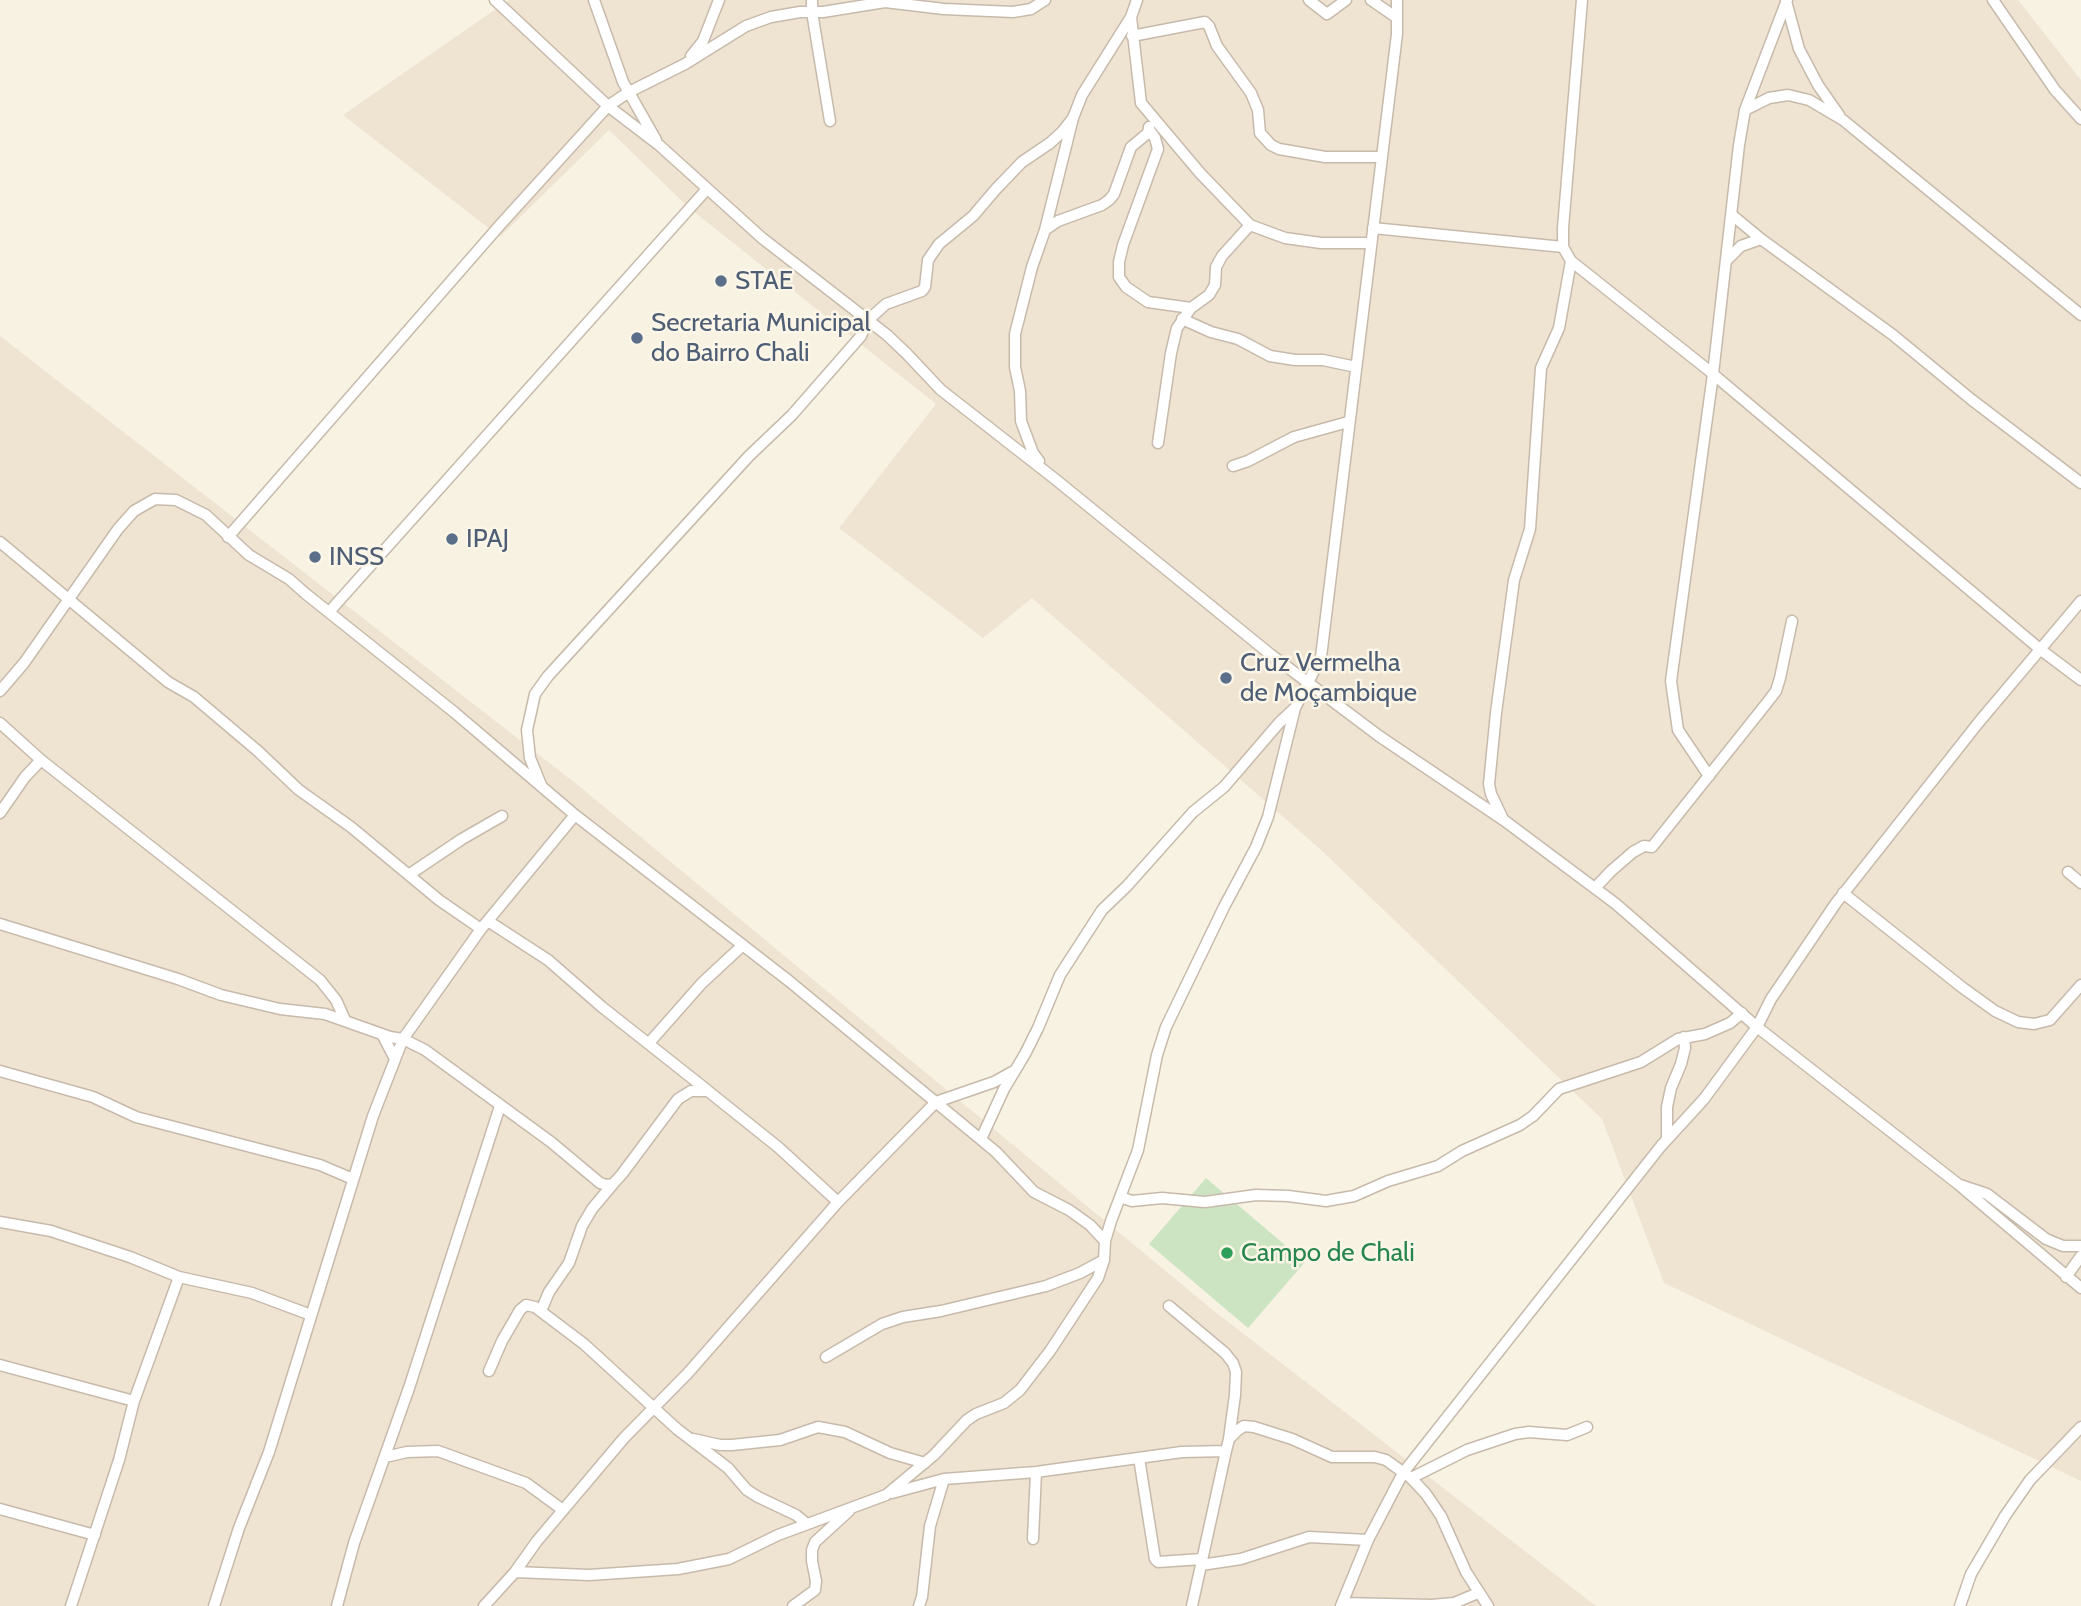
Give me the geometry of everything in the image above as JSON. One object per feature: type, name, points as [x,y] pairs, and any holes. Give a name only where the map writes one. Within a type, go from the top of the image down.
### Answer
[{"type":"street","points":[[495,0],[608,106],[659,145],[762,238],[906,353],[941,390],[1308,682],[1379,736],[1505,821],[1595,888],[1756,1027],[1958,1184],[2081,1288]]},
{"type":"street","points":[[594,0],[623,82],[659,145]]},
{"type":"street","points":[[685,64],[703,41],[719,0]]},
{"type":"street","points":[[813,0],[811,12],[830,121]]},
{"type":"street","points":[[228,537],[500,225],[608,106],[629,92],[685,64],[746,26],[771,17],[885,2],[944,9],[1013,12],[1031,9],[1045,0]]},
{"type":"street","points":[[1047,473],[1033,453],[1021,421],[1015,334],[1073,118],[1082,95],[1131,17],[1137,0]]},
{"type":"street","points":[[1310,0],[1327,14],[1346,0]]},
{"type":"street","points":[[1371,0],[1397,18]]},
{"type":"street","points":[[886,1495],[925,1463],[967,1420],[1003,1403],[1020,1390],[1074,1317],[1098,1278],[1104,1261],[1105,1241],[1138,1150],[1157,1055],[1166,1027],[1224,906],[1256,847],[1268,817],[1295,708],[1322,654],[1382,157],[1397,0]]},
{"type":"street","points":[[1582,0],[1563,228],[1563,247],[1571,261],[1713,374],[2041,650],[2081,680]]},
{"type":"street","points":[[1993,0],[2055,90],[2081,119]]},
{"type":"street","points":[[1709,776],[1678,730],[1671,681],[1713,374],[1739,145],[1745,110],[1786,1]]},
{"type":"street","points":[[1786,1],[1799,49],[1818,85],[1843,120]]},
{"type":"street","points":[[1131,17],[1139,94],[1158,149],[1124,245],[1119,262],[1119,277],[1126,287],[1148,302],[1191,308]]},
{"type":"street","points":[[1132,36],[1205,22],[1217,46],[1251,93],[1258,110],[1261,133],[1271,145],[1279,149],[1325,157],[1382,157]]},
{"type":"street","points":[[1745,110],[1769,98],[1788,95],[1809,100],[1843,120],[2081,315]]},
{"type":"street","points":[[1146,111],[1250,225],[1285,238],[1321,243],[1371,243]]},
{"type":"street","points":[[541,786],[527,744],[535,694],[582,637],[749,456],[792,415],[861,336],[867,321],[886,304],[922,292],[929,260],[939,244],[973,216],[1022,162],[1056,138],[1073,118]]},
{"type":"street","points":[[1045,230],[1109,200],[1114,194],[1131,147],[1150,131]]},
{"type":"street","points":[[329,612],[707,189]]},
{"type":"street","points":[[1732,215],[1893,335],[1972,400],[2081,483]]},
{"type":"street","points":[[1158,443],[1171,353],[1182,319],[1191,308],[1209,295],[1215,285],[1216,267],[1222,256],[1250,225]]},
{"type":"street","points":[[1373,228],[1563,247]]},
{"type":"street","points":[[1727,261],[1741,246],[1761,239]]},
{"type":"street","points":[[1505,821],[1497,808],[1489,784],[1496,713],[1514,580],[1530,529],[1541,368],[1559,328],[1571,261]]},
{"type":"street","points":[[1182,319],[1238,340],[1270,356],[1295,360],[1323,360],[1356,367]]},
{"type":"street","points":[[1233,466],[1294,438],[1349,422]]},
{"type":"street","points":[[0,691],[24,663],[118,529],[134,511],[155,499],[176,500],[188,505],[218,524],[228,537],[261,563],[289,579],[454,712],[575,815],[743,944],[981,1139],[1034,1192],[1069,1210],[1105,1241]]},
{"type":"street","points":[[0,542],[168,682],[194,697],[299,790],[351,827],[439,900],[548,960],[602,1007],[778,1147],[838,1202]]},
{"type":"street","points":[[1478,1593],[1454,1603],[1432,1605],[1341,1605],[1368,1540],[1407,1475],[1667,1139],[1704,1099],[1756,1027],[1771,999],[1843,893],[1979,722],[2081,601]]},
{"type":"street","points":[[1595,888],[1633,852],[1644,846],[1652,847],[1776,691],[1792,621]]},
{"type":"street","points":[[981,1139],[1003,1089],[1038,1028],[1049,997],[1069,956],[1101,910],[1127,887],[1193,812],[1224,787],[1295,708]]},
{"type":"street","points":[[0,723],[41,760],[320,979],[336,1000],[345,1020]]},
{"type":"street","points":[[0,813],[25,777],[41,760]]},
{"type":"street","points":[[214,1606],[239,1528],[269,1452],[373,1116],[403,1039],[485,925],[575,815]]},
{"type":"street","points":[[410,874],[461,839],[502,816]]},
{"type":"street","points":[[2068,872],[2081,883]]},
{"type":"street","points":[[1843,893],[1963,988],[1995,1011],[2018,1022],[2034,1024],[2050,1020],[2081,985]]},
{"type":"street","points":[[0,924],[222,995],[280,1009],[325,1014],[403,1039],[425,1050],[551,1142],[600,1183],[613,1184]]},
{"type":"street","points":[[649,1043],[702,983],[743,944]]},
{"type":"street","points":[[1120,1197],[1132,1201],[1163,1198],[1205,1202],[1256,1195],[1326,1201],[1354,1196],[1388,1181],[1438,1166],[1462,1151],[1520,1125],[1533,1116],[1559,1089],[1641,1062],[1684,1037],[1705,1034],[1730,1023],[1742,1013]]},
{"type":"street","points":[[382,1034],[395,1059]]},
{"type":"street","points":[[1667,1139],[1667,1107],[1671,1088],[1681,1065],[1685,1048],[1684,1037]]},
{"type":"street","points":[[0,1070],[93,1097],[136,1117],[320,1165],[354,1179]]},
{"type":"street","points":[[484,1606],[654,1406],[688,1374],[838,1202],[936,1102],[994,1082],[1015,1070]]},
{"type":"street","points":[[541,1311],[549,1292],[569,1263],[582,1226],[592,1209],[678,1099],[691,1091],[708,1091]]},
{"type":"street","points":[[337,1606],[354,1543],[385,1457],[500,1106]]},
{"type":"street","points":[[1958,1184],[1974,1188],[1993,1198],[2046,1239],[2063,1246],[2081,1246]]},
{"type":"street","points":[[0,1222],[51,1231],[130,1257],[179,1278],[252,1293],[311,1315]]},
{"type":"street","points":[[2066,1277],[2081,1256]]},
{"type":"street","points":[[826,1357],[881,1324],[1046,1286],[1104,1261]]},
{"type":"street","points":[[71,1606],[119,1460],[134,1401],[179,1278]]},
{"type":"street","points":[[489,1371],[520,1310],[526,1305],[531,1306],[584,1344],[690,1439],[728,1468],[747,1490],[803,1519],[807,1524]]},
{"type":"street","points":[[1169,1306],[1225,1353],[1236,1372],[1236,1395],[1227,1451],[1192,1606]]},
{"type":"street","points":[[0,1365],[134,1401]]},
{"type":"street","points":[[1229,1439],[1244,1426],[1254,1427],[1292,1439],[1332,1457],[1375,1457],[1386,1460],[1407,1475],[1426,1494],[1441,1516],[1478,1593],[1488,1606]]},
{"type":"street","points":[[690,1439],[732,1445],[780,1440],[818,1427],[845,1432],[890,1453],[925,1463]]},
{"type":"street","points":[[1407,1475],[1515,1434],[1529,1432],[1567,1435],[1587,1427]]},
{"type":"street","points":[[1960,1606],[1971,1574],[2030,1480],[2081,1427]]},
{"type":"street","points":[[391,1437],[407,1452]]},
{"type":"street","points":[[385,1457],[407,1452],[438,1451],[526,1483],[563,1510]]},
{"type":"street","points":[[515,1572],[589,1575],[678,1569],[729,1559],[807,1524],[886,1495],[944,1479],[1036,1472],[1182,1452],[1227,1451]]},
{"type":"street","points":[[1139,1458],[1155,1559],[1158,1562],[1241,1559],[1309,1537],[1368,1540]]},
{"type":"street","points":[[1033,1539],[1036,1472]]},
{"type":"street","points":[[919,1606],[930,1526],[944,1479]]},
{"type":"street","points":[[0,1509],[95,1535]]},
{"type":"street","points":[[793,1606],[815,1590],[812,1550],[815,1542],[851,1509]]},
{"type":"shaded area","points":[[509,0],[2018,0],[2081,80],[2081,1481],[1664,1283],[1602,1119],[1320,849],[1032,598],[983,638],[839,528],[936,404],[688,207],[609,130],[500,237],[343,115]]},
{"type":"shaded area","points":[[0,336],[579,786],[1214,1311],[1596,1606],[0,1606]]},
{"type":"green space","name":"Campo de Chali","points":[[1206,1178],[1305,1262],[1248,1328],[1149,1244]]},
{"type":"place","name":"STAE","points":[[721,281]]},
{"type":"place","name":"Secretaria Municipal do Bairro Chali","points":[[637,338]]},
{"type":"place","name":"IPAJ","points":[[452,539]]},
{"type":"place","name":"INSS","points":[[315,557]]},
{"type":"place","name":"Cruz Vermelha de Moçambique","points":[[1226,678]]},
{"type":"place","name":"Campo de Chali","points":[[1227,1253]]}]
